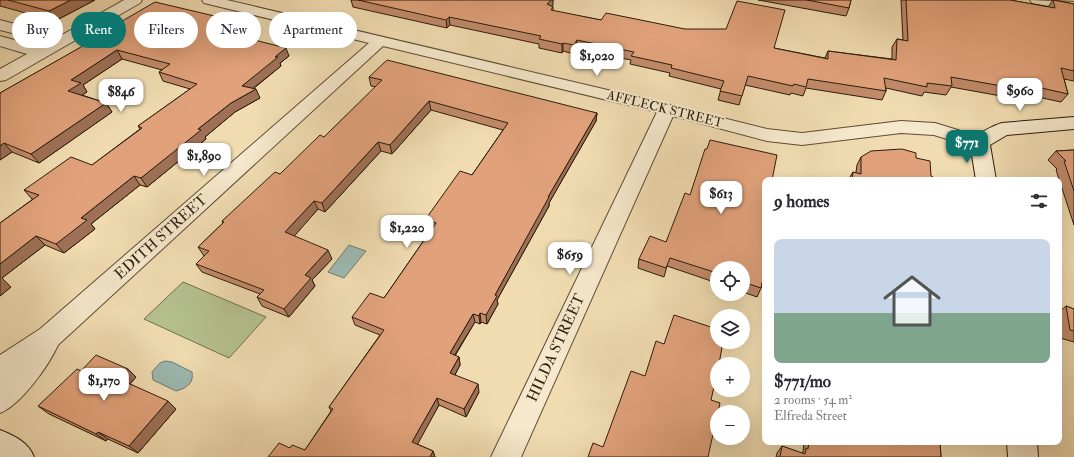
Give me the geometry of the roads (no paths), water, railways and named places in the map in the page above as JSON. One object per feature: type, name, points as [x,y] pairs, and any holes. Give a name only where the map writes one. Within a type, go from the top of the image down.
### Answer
[{"type":"street","points":[[63,41],[135,0]]},
{"type":"street","name":"AFFLECK STREET","points":[[209,0],[667,109],[767,135],[802,139],[900,127],[935,129],[980,143]]},
{"type":"street","points":[[1037,0],[1074,6]]},
{"type":"street","points":[[0,25],[12,28]]},
{"type":"street","points":[[0,41],[41,53]]},
{"type":"street","name":"EDITH STREET","points":[[0,372],[22,354],[49,337],[380,41]]},
{"type":"street","points":[[0,76],[50,48]]},
{"type":"street","name":"HILDA STREET","points":[[506,457],[667,109]]},
{"type":"street","points":[[986,177],[980,143],[1002,130],[1074,123]]},
{"type":"street","name":"EDITH STREET","points":[[0,400],[37,359],[49,337]]},
{"type":"street","points":[[0,444],[20,457]]},
{"type":"street","points":[[1022,445],[1023,457]]},
{"type":"water","points":[[349,245],[366,251],[344,278],[328,272]]},
{"type":"water","points":[[165,361],[172,362],[192,372],[191,382],[176,391],[153,380],[152,372],[160,363]]}]
